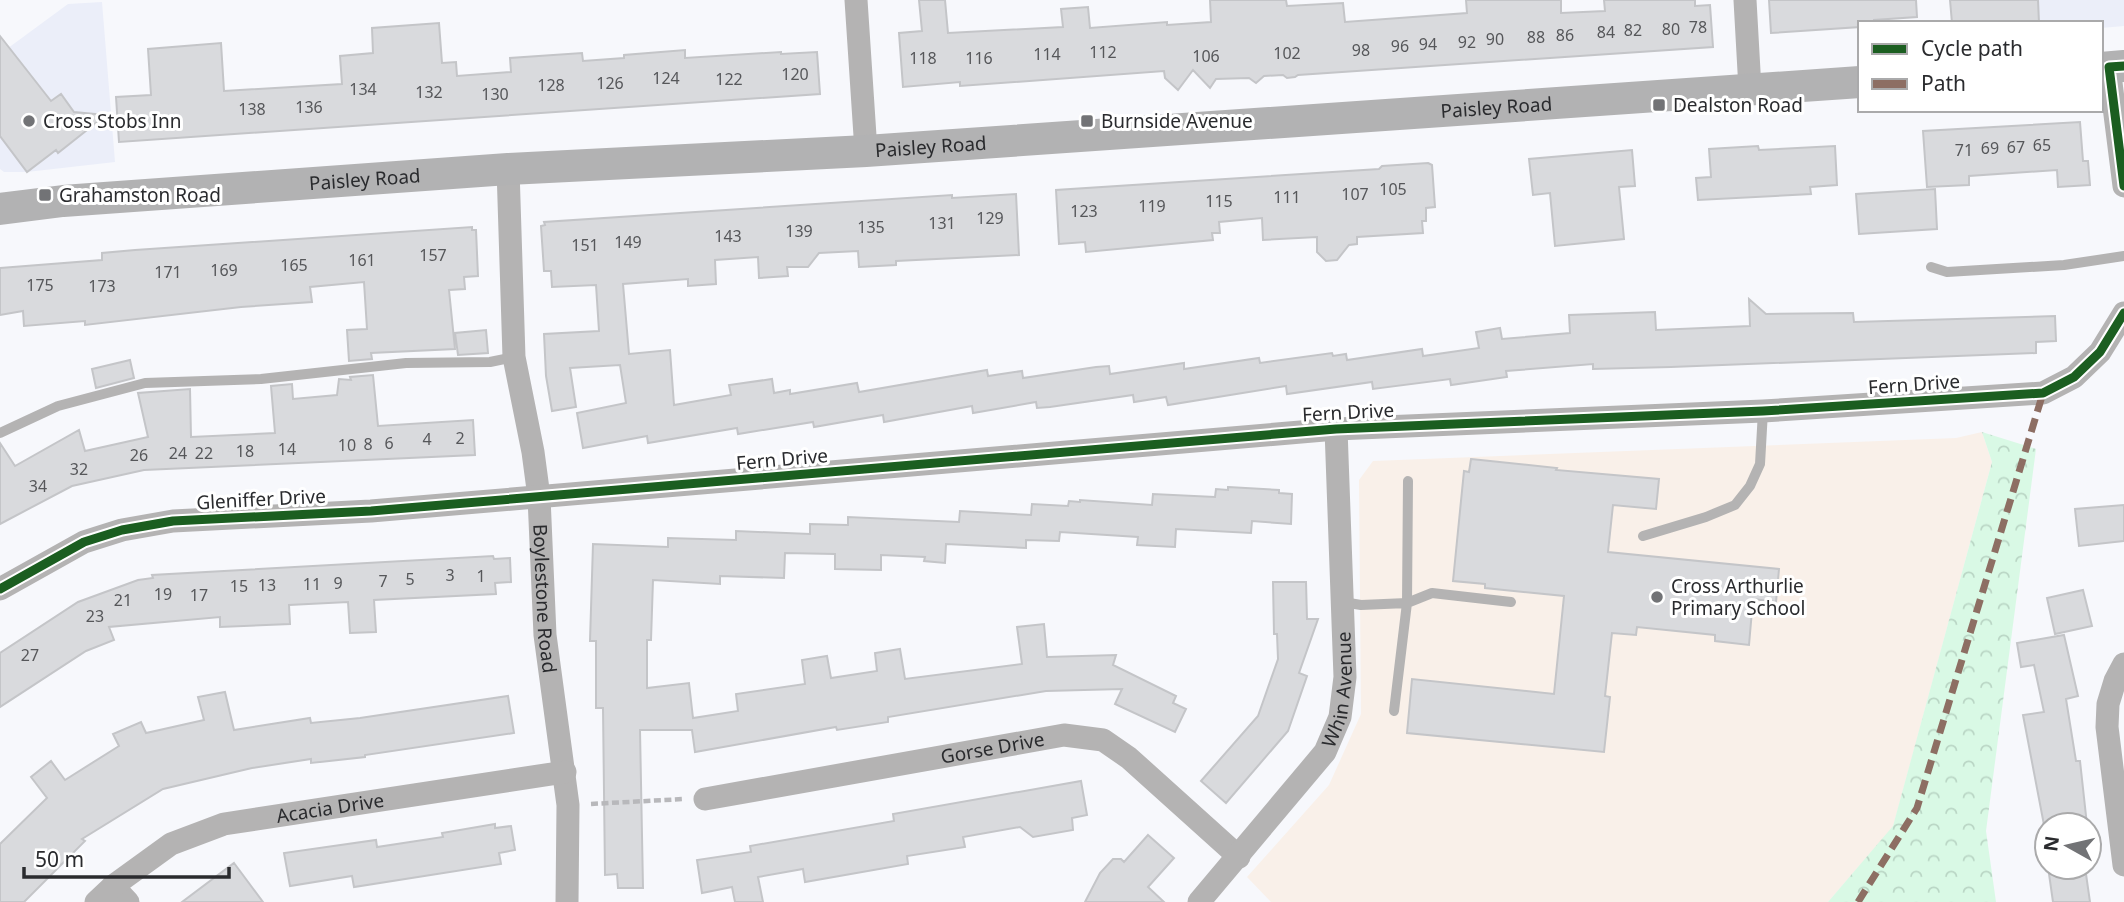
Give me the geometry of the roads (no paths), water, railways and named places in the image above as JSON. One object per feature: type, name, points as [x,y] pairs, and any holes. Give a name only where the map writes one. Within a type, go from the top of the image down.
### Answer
[{"type":"main road","name":"Paisley Road","points":[[0,209],[63,201],[508,169],[866,151],[1858,82]]},
{"type":"street","points":[[856,0],[866,151]]},
{"type":"street","points":[[1745,0],[1750,89]]},
{"type":"street","points":[[2111,67],[2124,186]]},
{"type":"street","name":"Boylestone Road","points":[[508,169],[513,357],[533,452],[539,497],[545,635],[568,805],[567,902]]},
{"type":"street","name":"Fern Drive","points":[[539,497],[1336,429],[1763,411],[2043,393],[2074,377],[2100,352],[2124,313]]},
{"type":"street","name":"Whin Avenue","points":[[1199,902],[1325,752],[1340,717],[1345,677],[1336,429]]},
{"type":"street","name":"Gleniffer Drive","points":[[0,589],[84,542],[122,530],[173,521],[371,511],[539,497]]},
{"type":"street","points":[[2124,664],[2108,704],[2107,727],[2124,865]]},
{"type":"street","name":"Gorse Drive","points":[[705,799],[1064,734],[1103,740],[1129,758],[1239,857]]},
{"type":"street","name":"Acacia Drive","points":[[112,897],[171,844],[225,824],[565,772]]},
{"type":"lane","points":[[1931,267],[1947,272],[2064,265],[2124,256]]},
{"type":"lane","points":[[0,433],[58,406],[145,383],[261,379],[406,363],[490,362],[513,357]]},
{"type":"lane","points":[[1643,536],[1706,517],[1735,505],[1750,486],[1760,464],[1763,411]]},
{"type":"lane","points":[[1394,711],[1407,603],[1408,481]]},
{"type":"lane","points":[[1343,602],[1361,605],[1407,603],[1432,593],[1511,602]]},
{"type":"place","name":"Dealston Road","points":[[1659,105]]},
{"type":"place","name":"Cross Stobs Inn","points":[[29,121]]},
{"type":"place","name":"Burnside Avenue","points":[[1087,121]]},
{"type":"place","name":"Grahamston Road","points":[[45,195]]},
{"type":"place","name":"Cross Arthurlie Primary School","points":[[1657,597]]}]
